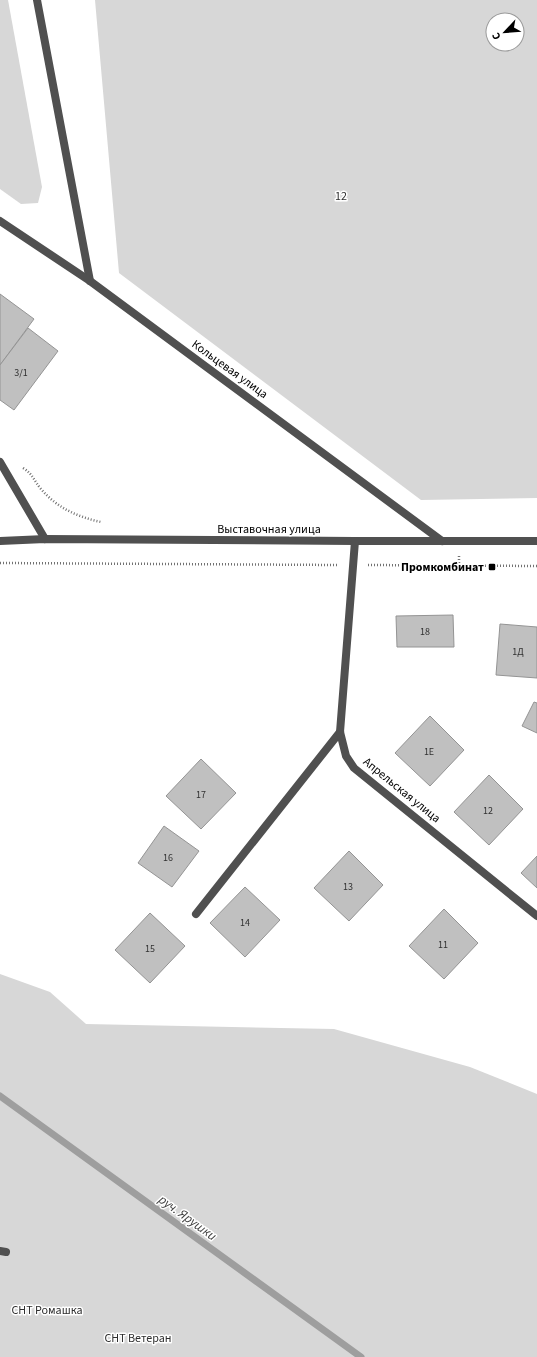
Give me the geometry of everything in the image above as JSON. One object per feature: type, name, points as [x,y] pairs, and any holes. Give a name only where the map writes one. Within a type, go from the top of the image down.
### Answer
[{"type":"street","points":[[37,0],[90,281]]},
{"type":"street","name":"Кольцевая улица","points":[[0,221],[90,281],[442,541]]},
{"type":"street","points":[[0,462],[45,539]]},
{"type":"street","name":"Выставочная улица","points":[[0,541],[45,539],[537,541]]},
{"type":"street","name":"Апрельская улица","points":[[354,541],[340,732],[346,756],[354,768],[537,916]]},
{"type":"street","points":[[196,914],[340,732]]},
{"type":"path","points":[[18,465],[30,472],[41,489],[61,507],[87,519],[102,522]]},
{"type":"path","points":[[459,541],[459,566]]},
{"type":"path","points":[[0,563],[537,566]]},
{"type":"green space","points":[[0,0],[8,0],[42,187],[38,203],[21,204],[0,189]]},
{"type":"green space","name":"12","points":[[95,0],[537,0],[537,498],[421,500],[119,273]]},
{"type":"green space","points":[[0,974],[50,992],[86,1024],[334,1029],[470,1067],[537,1094],[537,1357],[0,1357]]},
{"type":"building","points":[[0,294],[34,319],[0,365]]},
{"type":"building","points":[[28,328],[58,351],[14,410],[0,400],[0,365]]},
{"type":"building","points":[[453,615],[454,647],[397,647],[396,616]]},
{"type":"building","points":[[500,624],[537,627],[537,678],[496,675]]},
{"type":"building","points":[[534,702],[537,703],[537,733],[522,726]]},
{"type":"building","points":[[430,716],[464,750],[430,786],[395,753]]},
{"type":"building","points":[[201,759],[236,793],[201,829],[166,796]]},
{"type":"building","points":[[489,775],[523,809],[489,845],[454,812]]},
{"type":"building","points":[[164,826],[199,851],[172,887],[138,863]]},
{"type":"building","points":[[349,851],[383,885],[349,921],[314,888]]},
{"type":"building","points":[[537,856],[537,888],[521,873]]},
{"type":"building","points":[[245,887],[280,920],[245,957],[210,923]]},
{"type":"building","points":[[444,909],[478,943],[444,979],[409,946]]},
{"type":"building","points":[[150,913],[185,946],[150,983],[115,950]]},
{"type":"waterway","name":"руч. Ярушки","points":[[0,1096],[361,1357]]},
{"type":"place","name":"Промкомбинат","points":[[492,567]]},
{"type":"park label","name":"СНТ Ромашка","points":[[47,1310]]},
{"type":"park label","name":"СНТ Ветеран","points":[[138,1338]]}]
